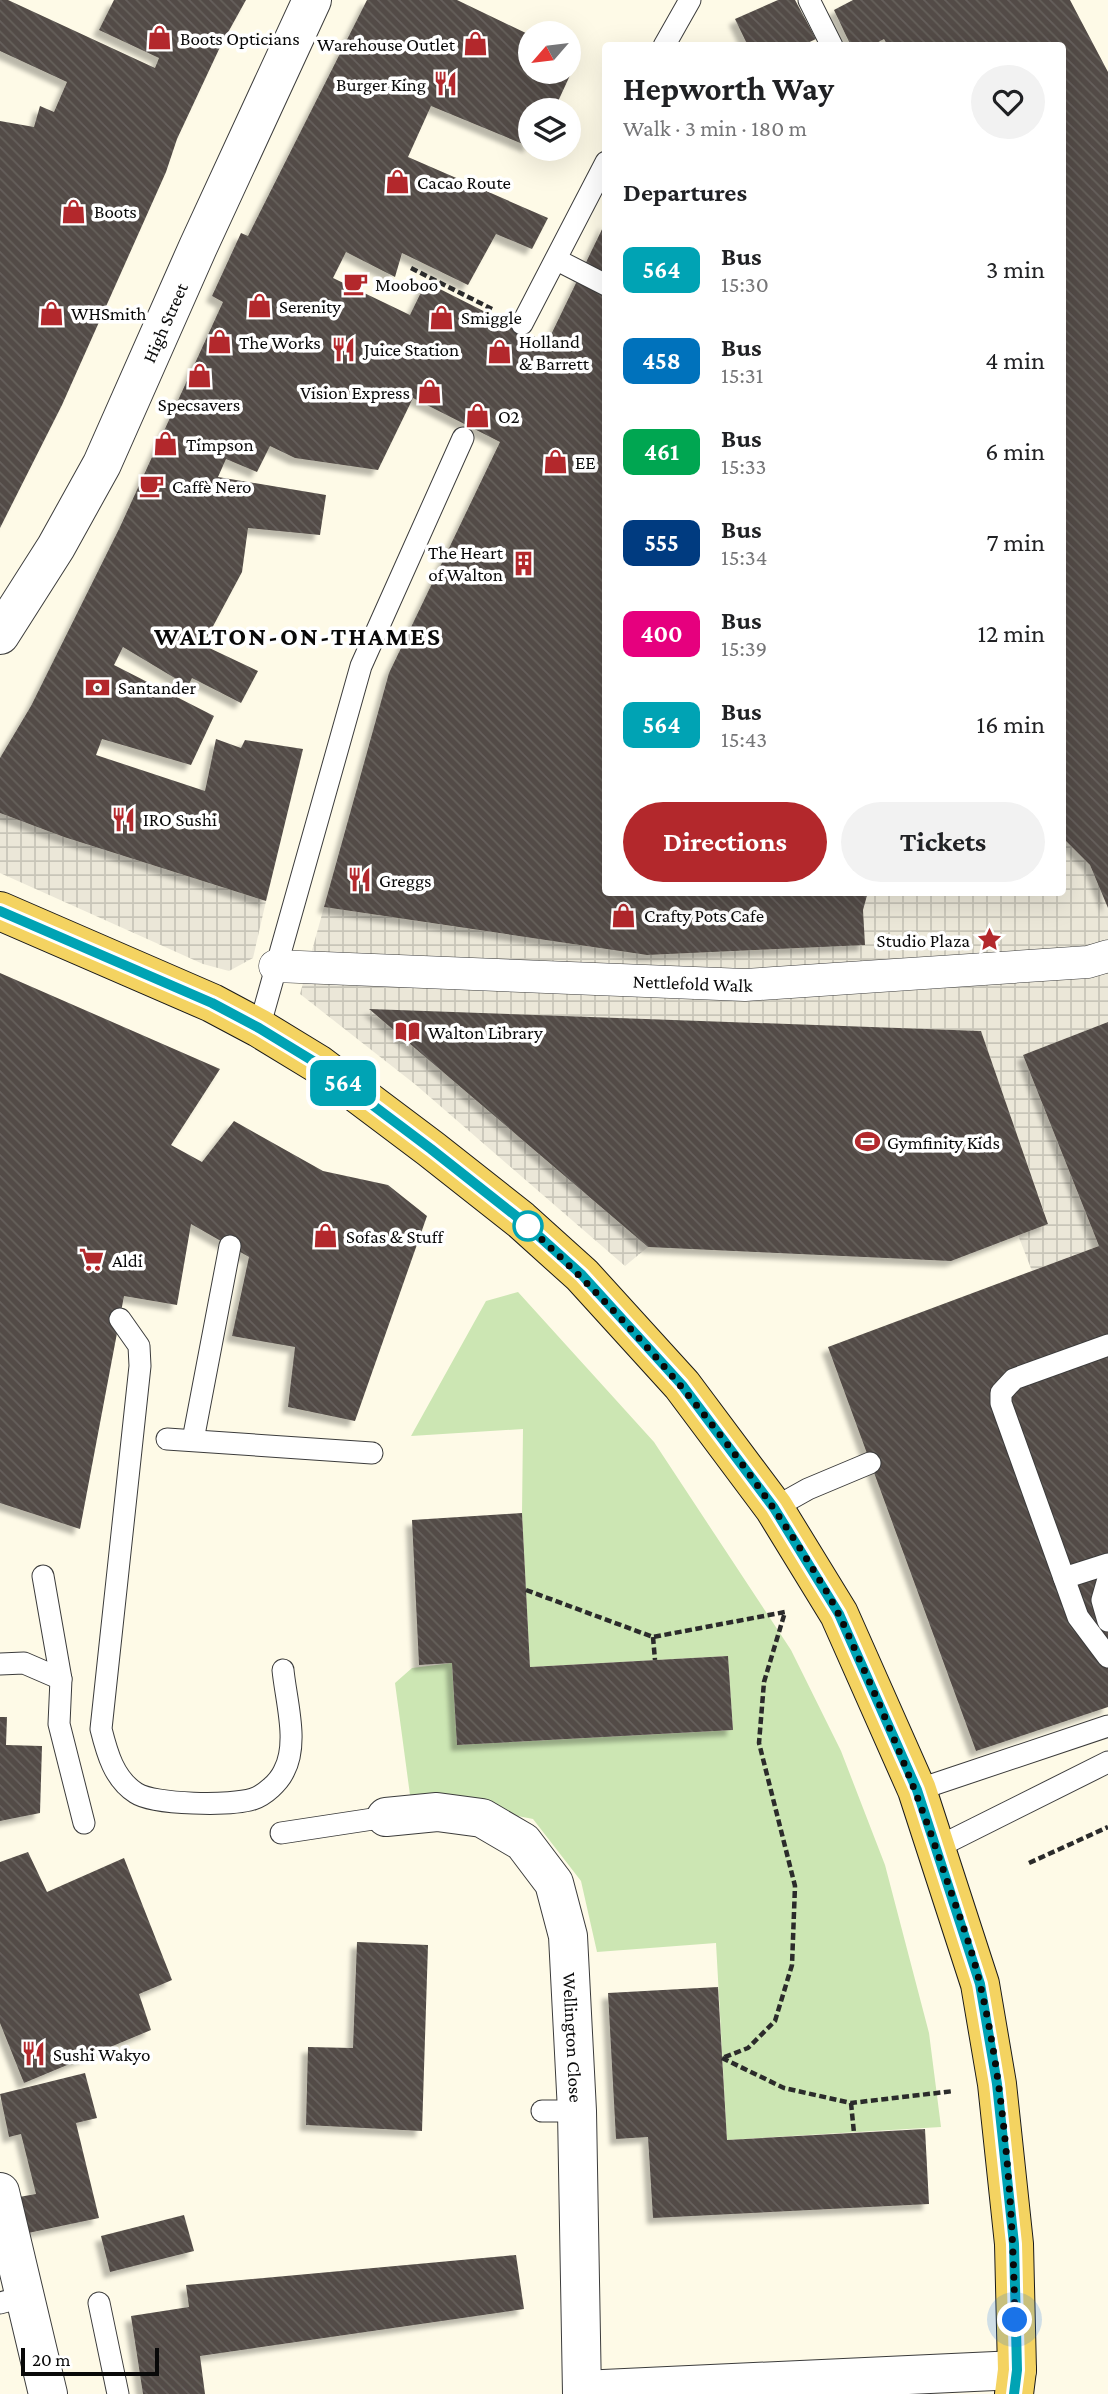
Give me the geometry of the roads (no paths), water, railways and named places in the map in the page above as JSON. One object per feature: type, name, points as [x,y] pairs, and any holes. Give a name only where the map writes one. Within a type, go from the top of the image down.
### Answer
[{"type":"main road","points":[[0,911],[212,1003],[259,1028],[318,1064],[431,1149],[521,1220],[582,1275],[682,1385],[774,1508],[839,1614],[917,1790],[980,1984],[997,2084],[1014,2244],[1015,2382]]},
{"type":"street","name":"High Street","points":[[0,635],[57,547],[102,464],[312,0]]},
{"type":"street","name":"Nettlefold Walk","points":[[275,966],[744,985],[1088,962],[1108,956]]},
{"type":"street","name":"Wellington Close","points":[[386,1817],[438,1812],[482,1818],[523,1842],[554,1883],[568,1936],[560,2111],[582,2392],[1015,2382]]},
{"type":"street","points":[[0,2192],[13,2299],[48,2394]]},
{"type":"lane","points":[[666,42],[690,0]]},
{"type":"lane","points":[[809,0],[830,42]]},
{"type":"lane","points":[[522,324],[602,170]]},
{"type":"lane","points":[[557,260],[602,283]]},
{"type":"lane","points":[[259,1028],[361,666],[463,438]]},
{"type":"lane","points":[[192,1440],[230,1246]]},
{"type":"lane","points":[[120,1319],[139,1346],[140,1366],[101,1729],[108,1757],[117,1774],[135,1793],[151,1800],[234,1801],[253,1799],[268,1790],[284,1773],[292,1751],[283,1670]]},
{"type":"lane","points":[[1108,1345],[1014,1379],[1001,1393],[1003,1413],[1078,1617],[1108,1657]]},
{"type":"lane","points":[[167,1438],[372,1453]]},
{"type":"lane","points":[[774,1508],[808,1489],[870,1463]]},
{"type":"lane","points":[[1065,1578],[1108,1564]]},
{"type":"lane","points":[[43,1576],[61,1679],[59,1724],[84,1823]]},
{"type":"lane","points":[[1108,1580],[1102,1600],[1108,1621]]},
{"type":"lane","points":[[0,1664],[24,1663],[61,1679]]},
{"type":"lane","points":[[917,1790],[1108,1726]]},
{"type":"lane","points":[[936,1849],[1108,1762]]},
{"type":"lane","points":[[281,1833],[386,1817]]},
{"type":"lane","points":[[99,2304],[118,2394]]},
{"type":"place","name":"Boots Opticians","points":[[160,38]]},
{"type":"place","name":"Warehouse Outlet","points":[[475,44]]},
{"type":"place","name":"Burger King","points":[[446,84]]},
{"type":"place","name":"Cacao Route","points":[[397,182]]},
{"type":"place","name":"Boots","points":[[74,211]]},
{"type":"place","name":"Mooboo","points":[[355,284]]},
{"type":"place","name":"Serenity","points":[[259,306]]},
{"type":"place","name":"WHSmith","points":[[51,313]]},
{"type":"place","name":"Smiggle","points":[[441,317]]},
{"type":"place","name":"The Works","points":[[219,342]]},
{"type":"place","name":"Juice Station","points":[[344,349]]},
{"type":"place","name":"Holland & Barrett","points":[[499,352]]},
{"type":"place","name":"Specsavers","points":[[199,376]]},
{"type":"place","name":"Vision Express","points":[[430,392]]},
{"type":"place","name":"O2","points":[[478,416]]},
{"type":"place","name":"Timpson","points":[[166,444]]},
{"type":"place","name":"EE","points":[[555,462]]},
{"type":"place","name":"Caffè Nero","points":[[152,486]]},
{"type":"place","name":"The Heart of Walton","points":[[523,563]]},
{"type":"place","name":"Santander","points":[[98,687]]},
{"type":"place","name":"IRO Sushi","points":[[123,819]]},
{"type":"place","name":"Greggs","points":[[359,880]]},
{"type":"place","name":"Crafty Pots Cafe","points":[[624,915]]},
{"type":"place","name":"Studio Plaza","points":[[990,940]]},
{"type":"place","name":"Walton Library","points":[[408,1032]]},
{"type":"place","name":"Gymfinity Kids","points":[[867,1142]]},
{"type":"place","name":"Sofas & Stuff","points":[[326,1236]]},
{"type":"place","name":"Aldi","points":[[92,1260]]},
{"type":"place","name":"Sushi Wakyo","points":[[33,2054]]},
{"type":"district","name":"WALTON-ON-THAMES","points":[[298,636]]}]
